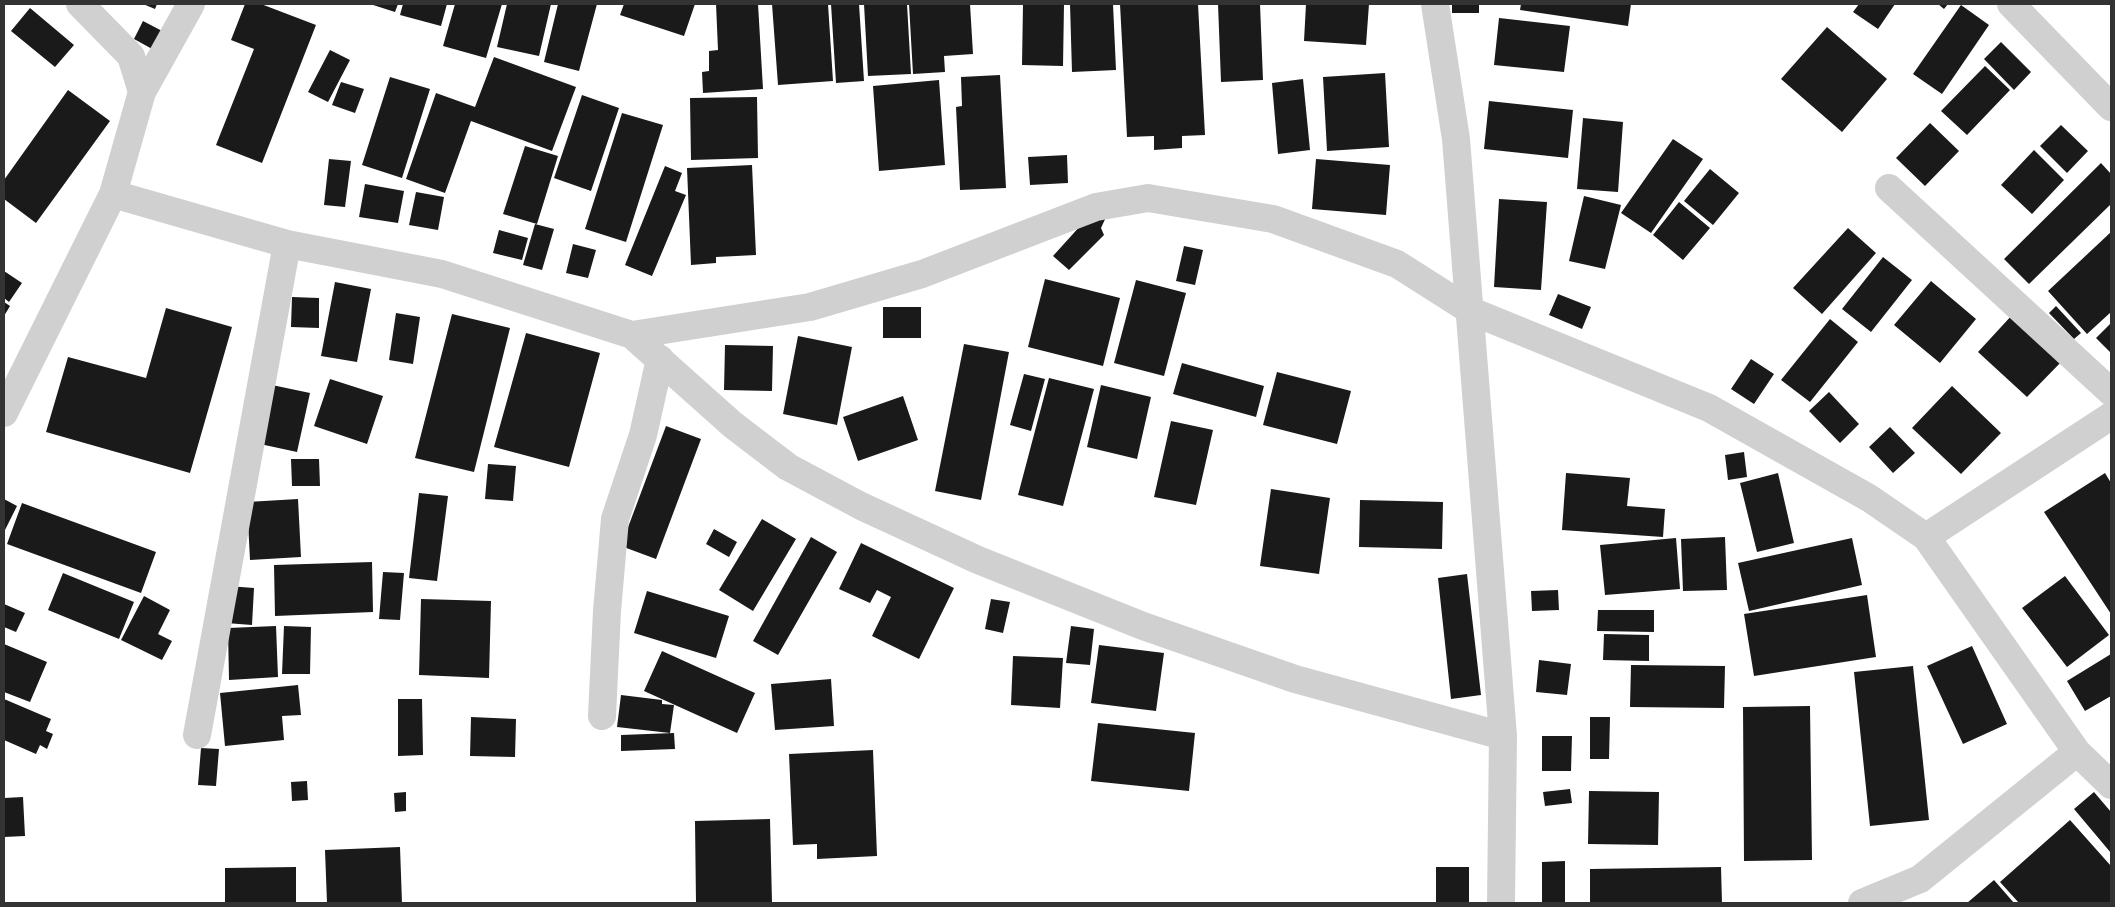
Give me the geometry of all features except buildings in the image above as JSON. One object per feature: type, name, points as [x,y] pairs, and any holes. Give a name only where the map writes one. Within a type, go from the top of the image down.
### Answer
[{"type":"street","points":[[80,4],[131,56],[142,92]]},
{"type":"street","points":[[4,413],[113,194],[142,92],[191,4]]},
{"type":"street","points":[[1435,4],[1456,139],[1471,311],[1502,736],[1501,903]]},
{"type":"street","points":[[2011,4],[2111,107]]},
{"type":"street","points":[[1889,188],[2111,392]]},
{"type":"street","points":[[113,194],[287,244],[442,274],[632,335],[734,425],[788,467],[861,506],[978,560],[1143,626],[1295,679],[1502,736]]},
{"type":"street","points":[[632,335],[810,307],[922,274],[1096,207],[1148,198],[1274,219],[1397,264],[1471,311],[1709,408],[1869,498],[1926,537],[2077,752],[2111,785]]},
{"type":"street","points":[[197,735],[287,244]]},
{"type":"street","points":[[602,716],[607,611],[615,519],[643,435],[660,359]]},
{"type":"street","points":[[1926,537],[2106,426]]},
{"type":"street","points":[[1862,903],[1920,879],[2077,752]]}]
